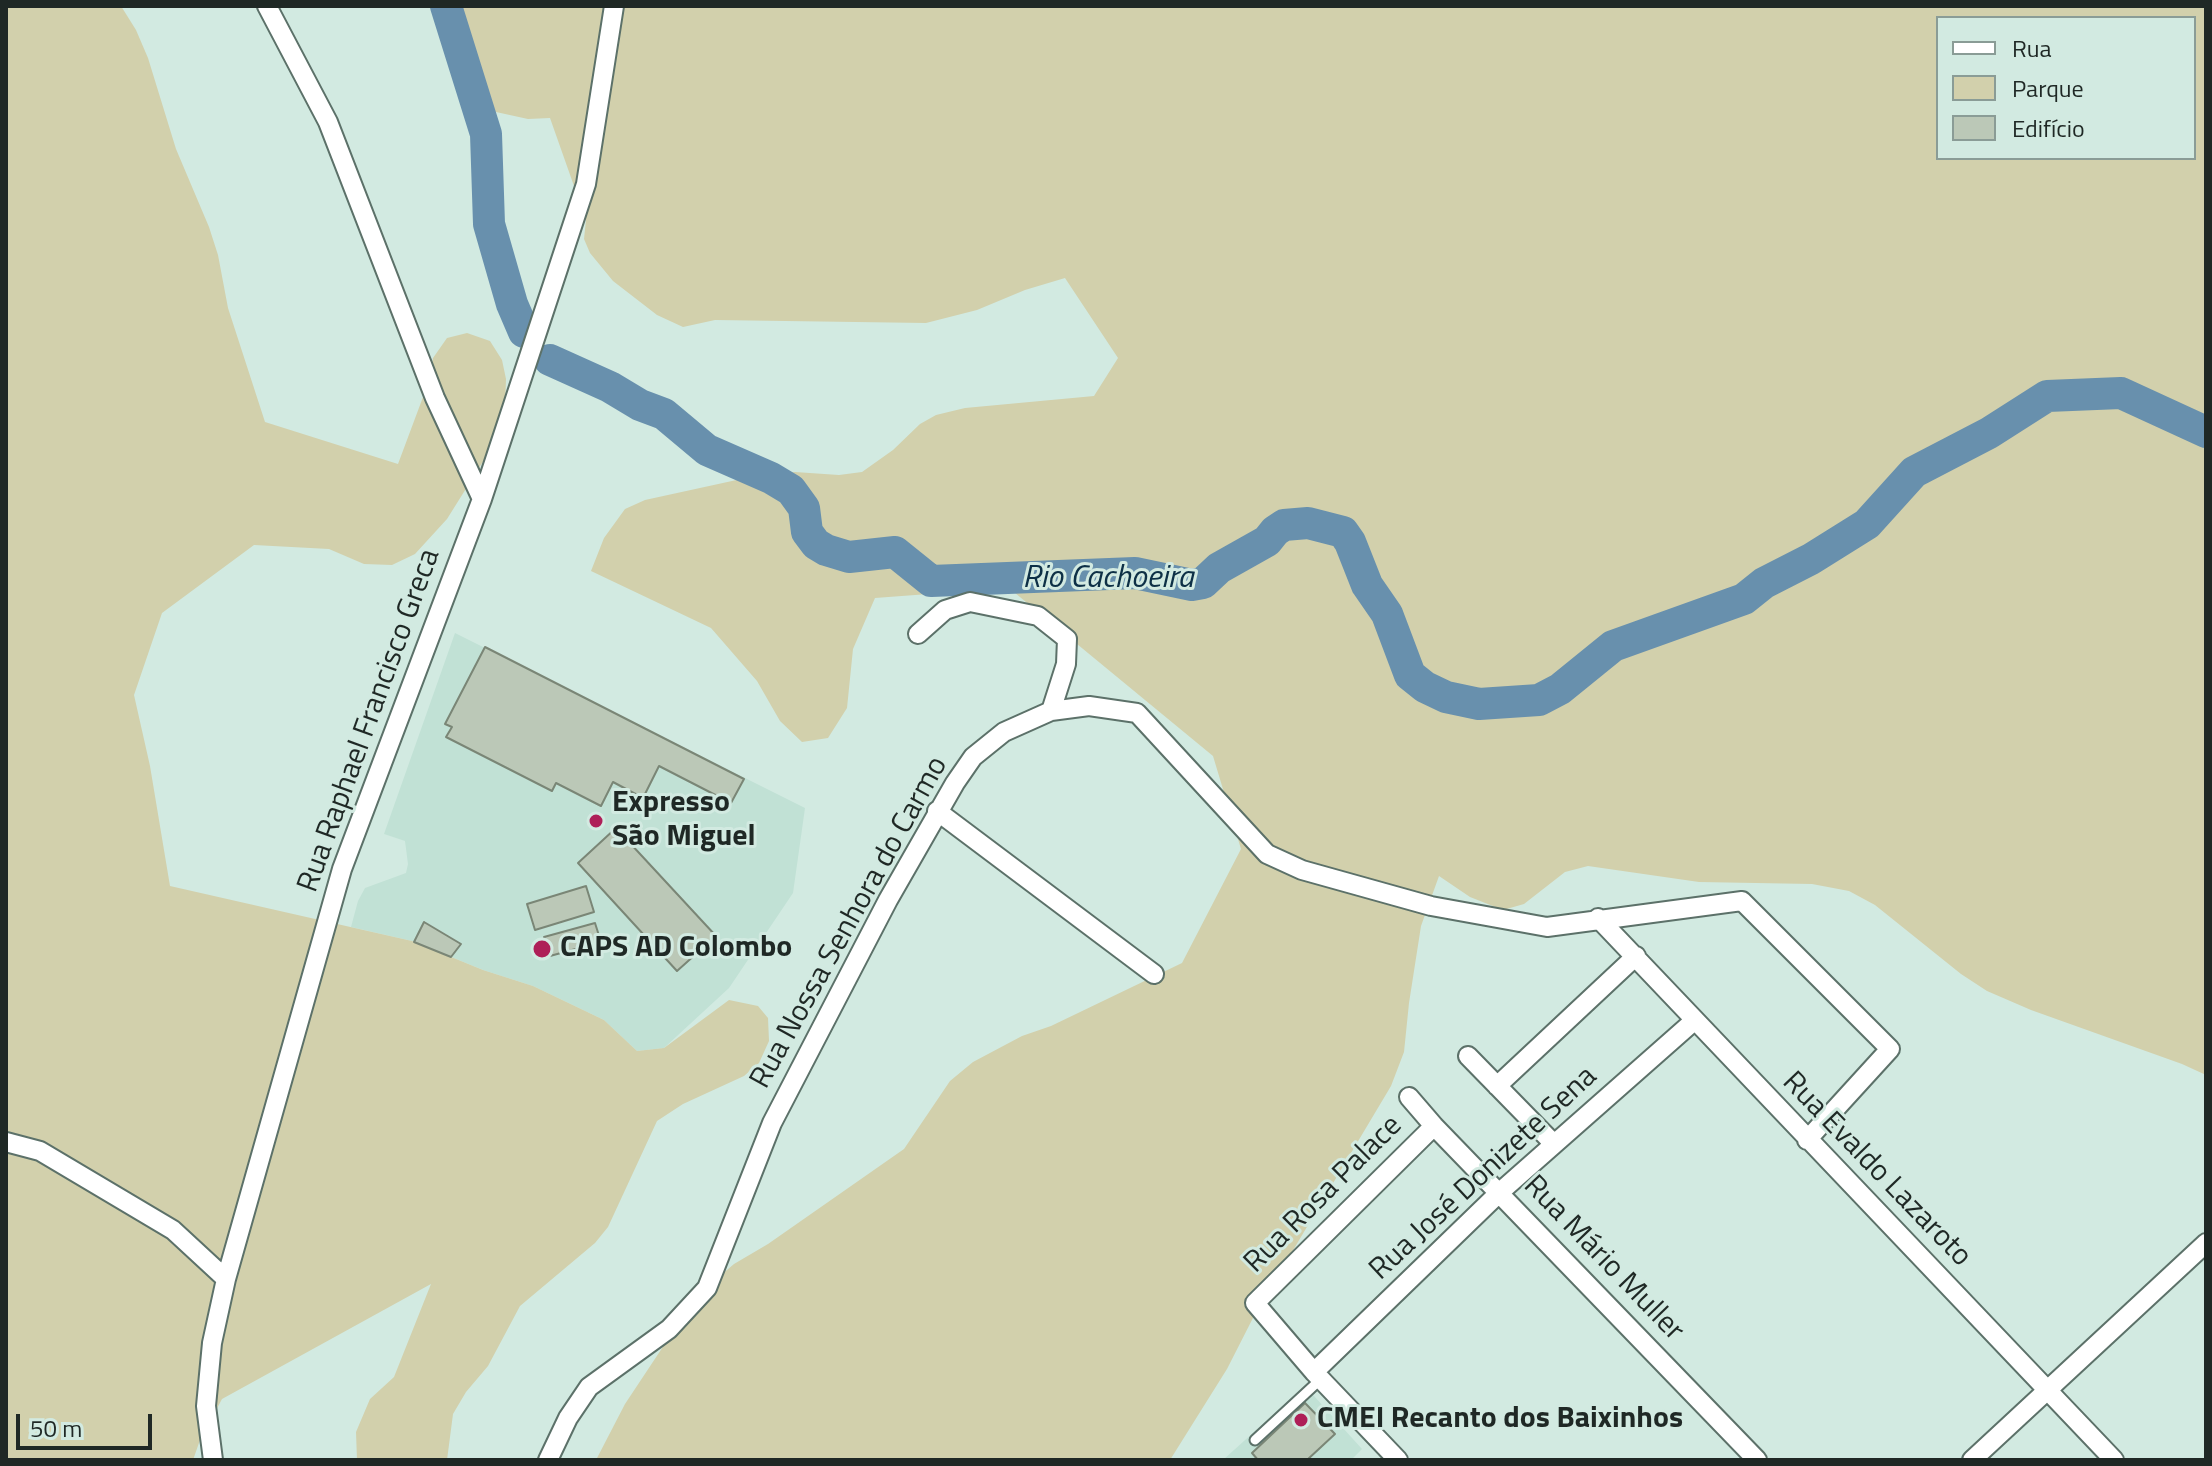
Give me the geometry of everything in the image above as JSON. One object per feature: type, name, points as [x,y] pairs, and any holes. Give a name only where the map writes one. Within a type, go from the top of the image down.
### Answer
[{"type":"street","points":[[267,6],[328,122],[435,398],[482,499]]},
{"type":"street","name":"Rua Raphael Francisco Greca","points":[[213,1460],[206,1406],[212,1343],[226,1279],[342,869],[482,499],[586,184],[614,6]]},
{"type":"street","points":[[918,634],[945,610],[970,602],[1038,616],[1067,639],[1066,664],[1051,711]]},
{"type":"street","name":"Rua Nossa Senhora do Carmo","points":[[548,1460],[568,1418],[589,1387],[669,1329],[707,1288],[772,1123],[937,811],[973,757],[1004,732],[1051,711],[1089,706],[1137,713],[1267,854],[1302,870],[1431,906],[1547,927],[1742,901],[1890,1049],[1807,1140]]},
{"type":"street","points":[[937,811],[1154,974]]},
{"type":"street","name":"Rua Evaldo Lazaroto","points":[[1598,918],[2114,1460]]},
{"type":"street","points":[[1497,1086],[1636,956]]},
{"type":"street","name":"Rua José Donizete Sena","points":[[1317,1375],[1500,1192],[1695,1020]]},
{"type":"street","points":[[1468,1056],[1554,1144]]},
{"type":"street","name":"Rua Mário Muller","points":[[1409,1097],[1757,1460]]},
{"type":"street","name":"Rua Rosa Palace","points":[[1317,1375],[1255,1303],[1434,1126]]},
{"type":"street","points":[[6,1142],[40,1151],[173,1230],[226,1279]]},
{"type":"street","points":[[1972,1460],[2206,1243]]},
{"type":"street","points":[[1317,1375],[1398,1460]]},
{"type":"lane","points":[[1255,1440],[1317,1375]]},
{"type":"shaded area","name":"Expresso São Miguel","points":[[455,633],[805,808],[793,893],[729,988],[664,1048],[637,1051],[604,1020],[533,986],[483,970],[412,941],[351,927],[365,888],[406,873],[405,841],[384,834]]},
{"type":"shaded area","name":"CMEI Recanto dos Baixinhos","points":[[1305,1386],[1362,1449],[1351,1460],[1224,1459]]},
{"type":"green space","points":[[6,6],[121,6],[136,30],[148,58],[176,149],[209,227],[228,308],[265,422],[398,464],[429,381],[433,358],[447,338],[467,333],[490,341],[502,360],[506,379],[505,408],[489,452],[447,519],[415,554],[392,565],[364,564],[329,549],[254,545],[162,613],[134,695],[150,766],[170,886],[412,941],[483,970],[533,986],[604,1020],[637,1051],[664,1048],[729,1000],[758,1006],[768,1018],[769,1041],[759,1063],[744,1076],[683,1104],[657,1121],[608,1227],[595,1243],[520,1306],[488,1366],[466,1392],[453,1414],[447,1460],[357,1460],[356,1432],[370,1399],[394,1377],[431,1284],[222,1399],[193,1460],[6,1460]]},
{"type":"green space","points":[[429,6],[2206,6],[2206,1075],[1987,991],[1875,905],[1849,891],[1812,884],[1699,882],[1588,866],[1565,872],[1524,904],[1503,910],[1470,897],[1439,876],[1421,926],[1404,1052],[1391,1086],[1255,1314],[1227,1369],[1170,1460],[596,1460],[625,1404],[688,1309],[707,1287],[734,1264],[768,1244],[904,1149],[950,1081],[973,1062],[1022,1036],[1051,1026],[1182,963],[1241,849],[1213,756],[1009,588],[875,598],[853,649],[847,708],[828,738],[802,742],[780,721],[757,681],[711,628],[591,571],[604,538],[625,509],[645,500],[764,474],[795,472],[839,475],[862,472],[893,450],[920,424],[936,415],[965,408],[1094,396],[1118,358],[1065,278],[977,310],[926,323],[715,320],[683,327],[657,315],[613,281],[590,253],[584,239],[586,220],[550,118],[528,119],[496,112],[482,105],[463,87],[447,56]]},
{"type":"building","points":[[485,647],[744,779],[731,803],[659,766],[643,798],[613,782],[601,806],[556,783],[552,791],[446,737],[452,727],[445,724]]},
{"type":"building","points":[[616,828],[716,936],[677,971],[578,863]]},
{"type":"building","points":[[586,886],[594,912],[535,930],[527,904]]},
{"type":"building","points":[[424,922],[461,944],[451,957],[414,942]]},
{"type":"building","points":[[595,923],[601,942],[550,956],[544,937]]},
{"type":"building","points":[[1305,1403],[1335,1434],[1307,1460],[1258,1460],[1252,1453]]},
{"type":"waterway","name":"Rio Cachoeira","points":[[446,6],[486,134],[489,224],[512,304],[524,332]]},
{"type":"waterway","name":"Rio Cachoeira","points":[[550,360],[664,414],[707,450],[791,490],[804,508],[807,532],[816,544],[826,550],[849,557],[895,552],[931,581],[1135,573],[1192,585],[1203,583],[1219,568],[1267,541],[1284,525],[1308,523],[1343,532],[1367,585],[1387,614],[1410,675],[1425,687],[1446,697],[1479,704],[1539,700],[1560,689],[1613,646],[1744,599],[1764,583],[1811,559],[1867,524],[1914,472],[1989,433],[2047,396],[2121,393],[2206,432]]},
{"type":"place","name":"Expresso São Miguel","points":[[596,821]]},
{"type":"place","name":"CAPS AD Colombo","points":[[542,949]]},
{"type":"place","name":"CMEI Recanto dos Baixinhos","points":[[1301,1420]]}]
